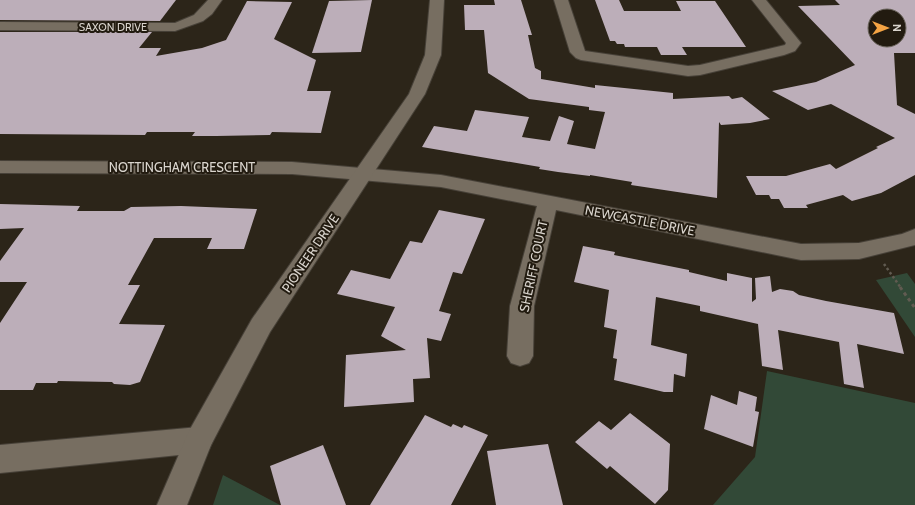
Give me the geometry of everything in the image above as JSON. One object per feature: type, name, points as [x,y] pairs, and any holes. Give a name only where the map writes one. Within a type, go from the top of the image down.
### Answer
[{"type":"street","name":"SAXON DRIVE","points":[[0,26],[175,27],[192,23],[211,8],[216,0]]},
{"type":"street","name":"PIONEER DRIVE","points":[[172,505],[200,440],[260,326],[364,174],[420,88],[433,55],[436,0]]},
{"type":"street","points":[[561,0],[577,52],[581,55],[688,71],[700,70],[779,52],[790,48],[794,43],[759,0]]},
{"type":"street","name":"NOTTINGHAM CRESCENT","points":[[0,167],[292,168],[364,174]]},
{"type":"street","name":"NEWCASTLE DRIVE","points":[[364,174],[441,180],[801,252],[859,251],[908,240],[915,236]]},
{"type":"street","name":"SHERIFF COURT","points":[[520,356],[522,306],[548,201]]},
{"type":"street","points":[[0,459],[200,440]]},
{"type":"path","points":[[872,248],[915,308]]},
{"type":"green space","points":[[907,273],[915,284],[915,337],[876,280]]},
{"type":"green space","points":[[767,371],[915,403],[915,505],[713,505],[755,457]]},
{"type":"green space","points":[[223,475],[280,505],[213,505]]},
{"type":"building","points":[[0,0],[176,0],[160,21],[0,20]]},
{"type":"building","points":[[372,0],[361,52],[312,53],[329,1]]},
{"type":"building","points":[[494,0],[521,0],[532,35],[528,35],[535,68],[541,71],[541,79],[595,88],[595,85],[673,93],[673,99],[729,96],[732,99],[742,97],[770,119],[750,123],[721,125],[719,122],[717,198],[631,185],[632,182],[539,169],[540,167],[422,147],[434,126],[467,131],[475,110],[529,117],[522,137],[550,141],[559,116],[574,121],[567,144],[595,149],[605,112],[589,110],[589,107],[529,99],[488,73],[484,30],[465,30],[464,5],[495,5]]},
{"type":"building","points":[[595,0],[619,0],[624,11],[681,11],[676,1],[715,1],[746,47],[682,47],[687,55],[661,55],[657,47],[625,47],[624,44],[617,44],[615,41],[610,41]]},
{"type":"building","points":[[835,0],[915,0],[915,53],[894,53],[897,105],[915,114],[915,175],[881,193],[852,201],[843,195],[806,205],[808,208],[784,208],[779,199],[771,199],[769,195],[756,195],[746,176],[786,176],[830,164],[836,169],[895,138],[831,104],[808,110],[772,91],[816,82],[855,65],[798,6],[840,5]]},
{"type":"building","points":[[247,1],[292,2],[274,39],[316,60],[307,91],[331,91],[321,133],[272,132],[270,135],[216,136],[192,136],[195,132],[147,132],[145,135],[0,134],[0,32],[152,32],[139,48],[161,48],[156,56],[202,48],[226,40]]},
{"type":"building","points":[[0,204],[80,206],[77,211],[124,211],[131,207],[181,206],[257,209],[244,249],[207,249],[212,238],[154,238],[128,285],[140,285],[119,324],[165,325],[140,382],[130,385],[114,384],[112,382],[58,381],[57,383],[36,383],[33,390],[0,390],[0,323],[27,282],[0,282],[0,261],[24,228],[0,229]]},
{"type":"building","points":[[439,210],[485,219],[462,274],[453,272],[439,311],[451,314],[441,341],[427,338],[430,378],[413,379],[414,402],[344,407],[346,355],[406,350],[381,336],[395,307],[337,294],[351,270],[390,279],[410,241],[422,243]]},
{"type":"building","points":[[583,246],[615,252],[614,255],[689,270],[689,272],[727,281],[727,273],[752,278],[752,302],[756,299],[755,278],[770,276],[772,292],[780,289],[793,291],[799,295],[826,301],[894,313],[904,354],[857,344],[864,388],[844,384],[839,342],[778,330],[783,370],[762,366],[758,324],[700,311],[700,306],[656,297],[651,345],[687,354],[685,377],[674,374],[673,392],[664,392],[614,380],[617,359],[613,358],[617,330],[604,327],[609,290],[574,282]]},
{"type":"building","points":[[739,391],[757,397],[755,411],[759,412],[753,447],[704,429],[711,395],[737,405]]},
{"type":"building","points":[[630,413],[670,444],[668,490],[655,504],[610,466],[607,469],[575,442],[599,421],[611,430]]},
{"type":"building","points":[[425,415],[451,427],[453,424],[462,428],[464,425],[488,435],[451,505],[370,505]]},
{"type":"building","points":[[548,444],[563,505],[496,505],[487,451]]},
{"type":"building","points":[[323,445],[346,505],[281,505],[270,466]]}]
